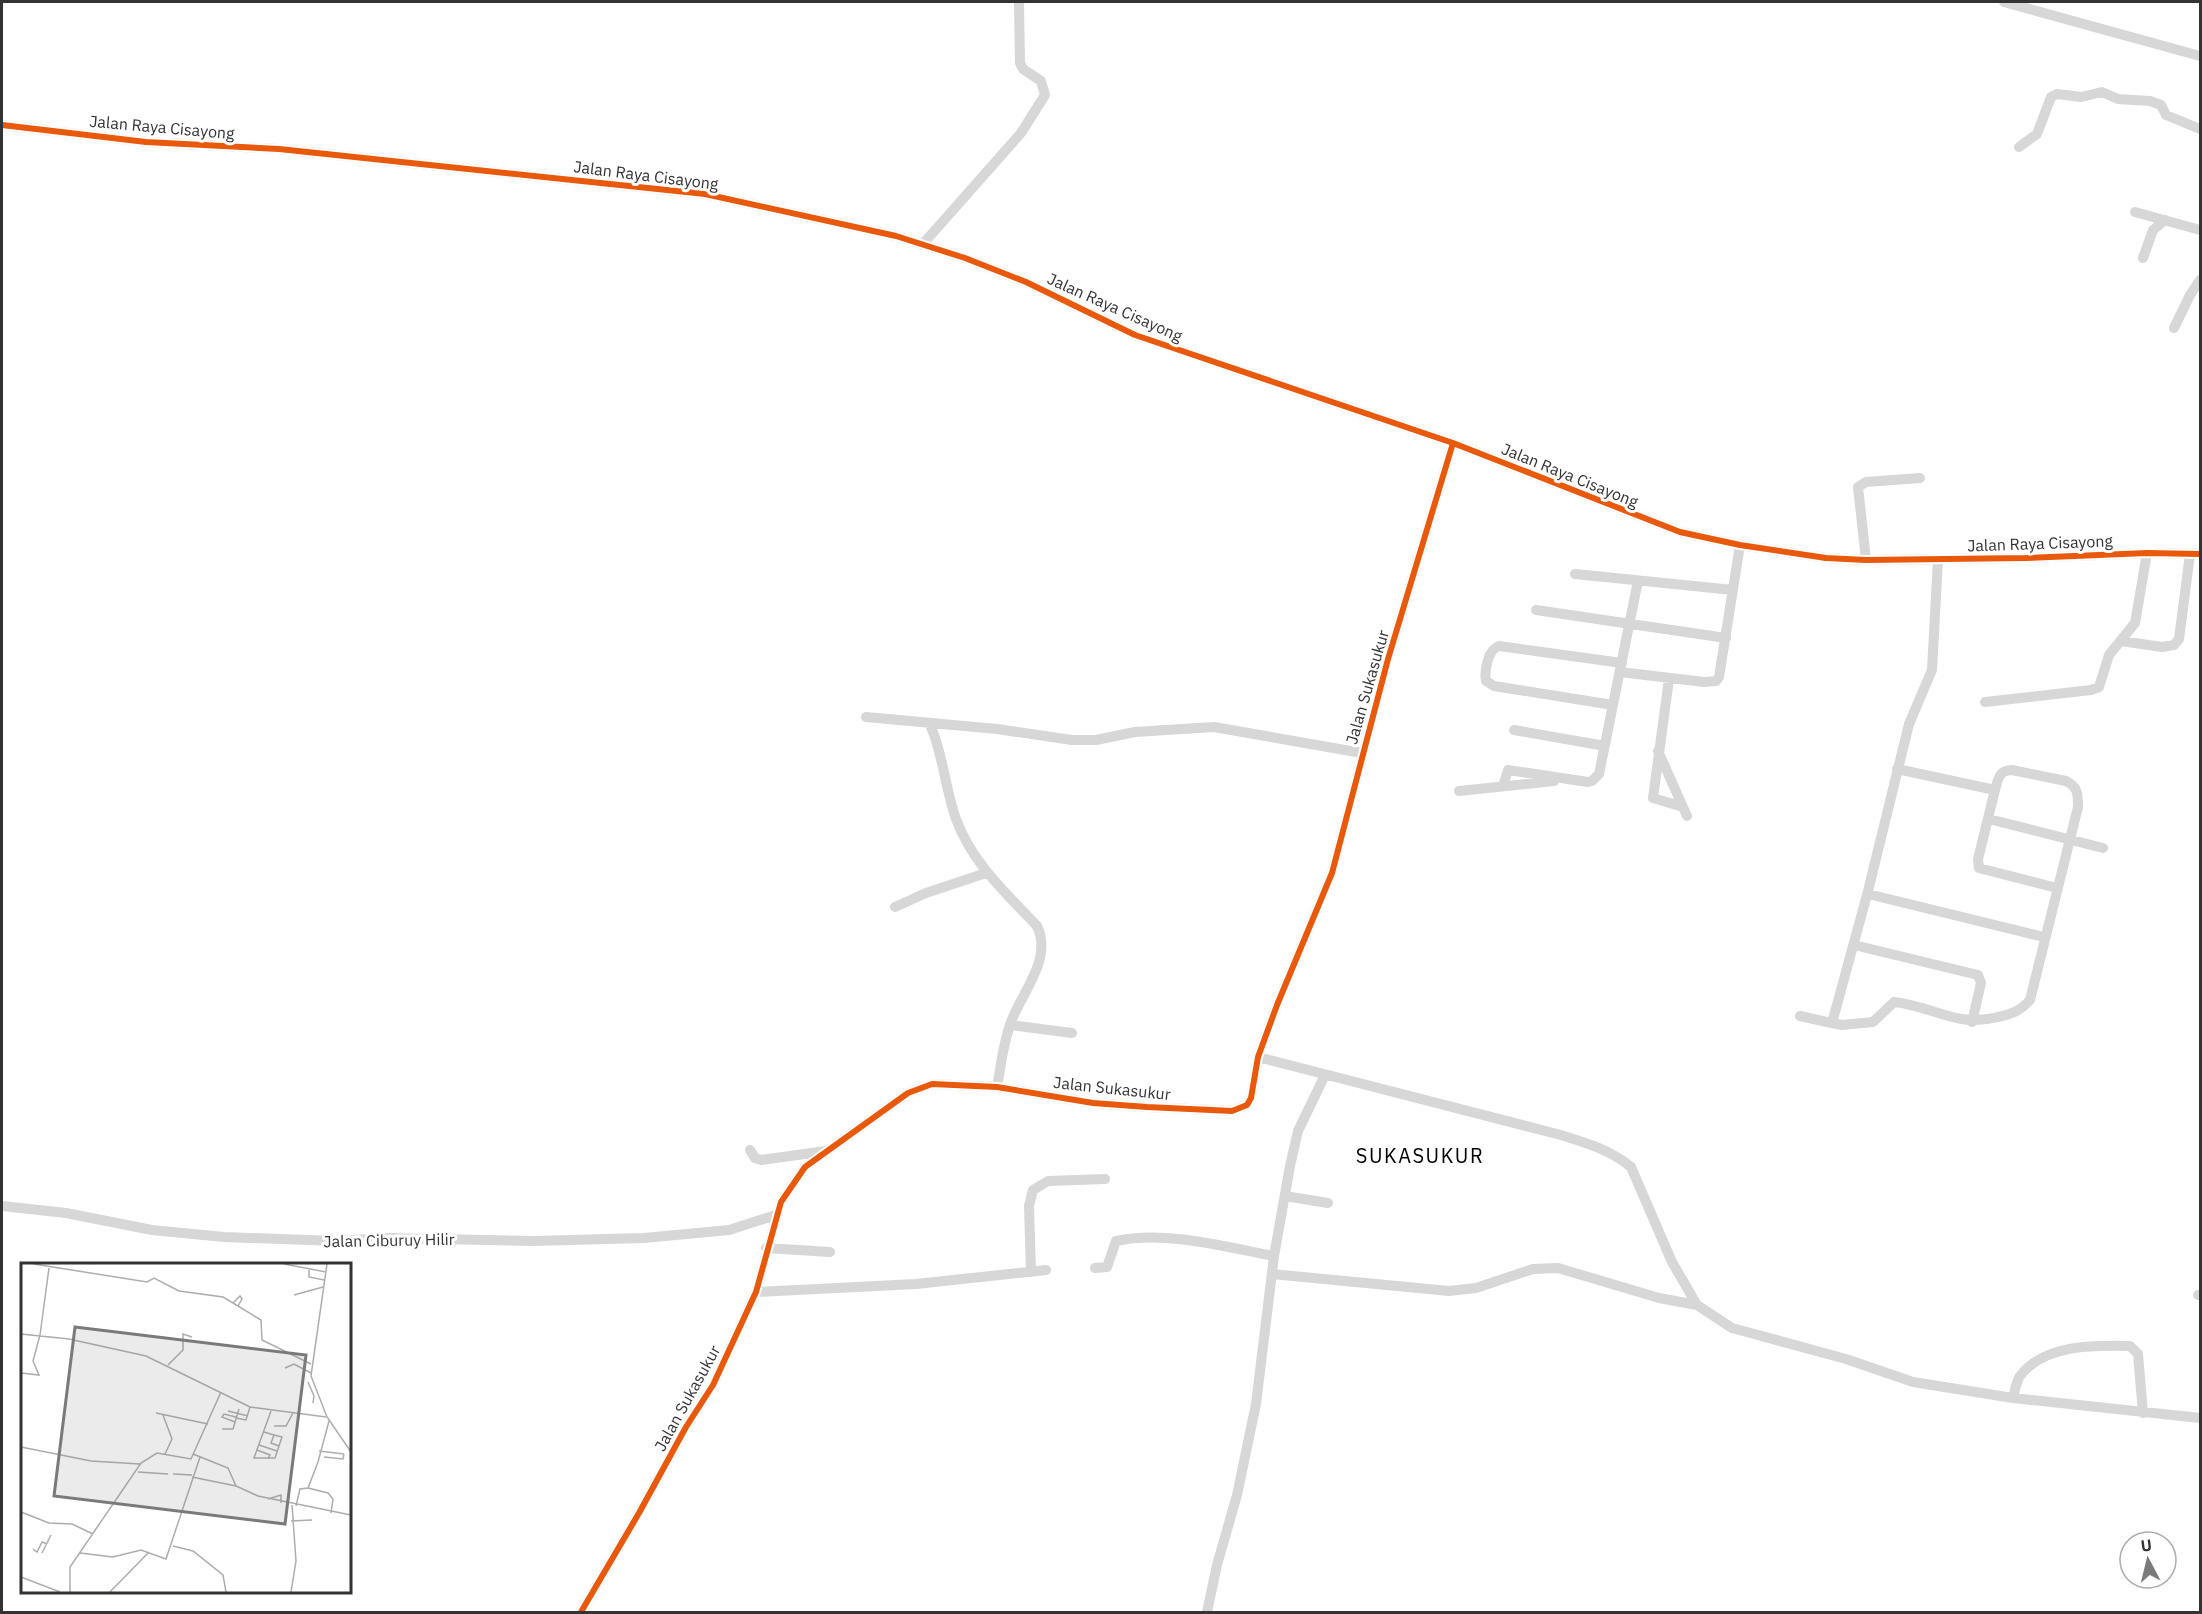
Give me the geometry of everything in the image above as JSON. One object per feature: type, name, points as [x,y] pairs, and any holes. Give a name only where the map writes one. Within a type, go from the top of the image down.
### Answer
[{"type":"street","points":[[922,245],[1021,133],[1045,95],[1041,81],[1023,69],[1020,63],[1019,2]]},
{"type":"street","points":[[2004,2],[2200,56]]},
{"type":"street","points":[[2019,147],[2037,134],[2051,97],[2058,94],[2081,97],[2103,92],[2118,99],[2150,101],[2161,105],[2166,115],[2200,129]]},
{"type":"street","name":"Jalan Raya Cisayong","points":[[2,125],[146,142],[279,149],[705,194],[896,236],[965,258],[1026,282],[1136,335],[1453,443],[1680,532],[1740,545],[1826,558],[1866,560],[2147,553],[2195,554]]},
{"type":"street","points":[[2135,212],[2200,230]]},
{"type":"street","points":[[2143,258],[2153,230],[2165,220]]},
{"type":"street","points":[[2174,328],[2200,280]]},
{"type":"street","name":"Jalan Sukasukur","points":[[581,1612],[686,1427],[713,1385],[756,1292],[766,1248],[781,1202],[805,1167],[921,1086],[939,1084],[997,1087],[1093,1103],[1232,1111],[1241,1110],[1251,1098],[1258,1058],[1332,873],[1362,753],[1453,443]]},
{"type":"street","points":[[1866,560],[1858,487],[1866,482],[1920,478]]},
{"type":"street","points":[[1613,705],[1494,686],[1486,681],[1485,677],[1491,652],[1499,646],[1621,667],[1670,679],[1716,681],[1719,677],[1726,638],[1740,545]]},
{"type":"street","points":[[1984,702],[2095,689],[2102,684],[2109,655],[2135,623],[2139,611],[2147,553]]},
{"type":"street","points":[[2121,641],[2162,647],[2174,645],[2179,639],[2195,554]]},
{"type":"street","points":[[1832,1023],[1868,894],[1909,724],[1932,670],[1938,559]]},
{"type":"street","points":[[1575,574],[1733,590]]},
{"type":"street","points":[[1459,791],[1503,786],[1508,770],[1592,781],[1596,778],[1605,746],[1638,580]]},
{"type":"street","points":[[1536,610],[1726,638]]},
{"type":"street","points":[[1658,751],[1685,811],[1653,798],[1658,751],[1670,679]]},
{"type":"street","points":[[866,717],[930,725],[997,729],[1072,740],[1096,740],[1135,732],[1214,727],[1362,753]]},
{"type":"street","points":[[930,725],[955,818],[986,873],[1037,926],[1042,937],[1043,949],[1037,967],[1010,1025],[997,1087]]},
{"type":"street","points":[[1514,730],[1605,746]]},
{"type":"street","points":[[1897,769],[1995,790]]},
{"type":"street","points":[[1800,1016],[1842,1025],[1873,1022],[1894,1002],[1972,1022],[2013,1013],[2030,1000],[2078,807],[2078,793],[2074,785],[2066,781],[2006,770],[1998,777],[1978,859],[1979,868],[2057,888]]},
{"type":"street","points":[[1989,819],[2103,848]]},
{"type":"street","points":[[895,907],[926,893],[986,873]]},
{"type":"street","points":[[1868,894],[2044,937]]},
{"type":"street","points":[[1854,945],[1978,975],[1981,983],[1972,1022]]},
{"type":"street","points":[[1010,1025],[1072,1033]]},
{"type":"street","points":[[1258,1058],[1561,1135],[1598,1146],[1620,1158],[1631,1167],[1672,1262],[1697,1305]]},
{"type":"street","points":[[1207,1612],[1217,1565],[1237,1494],[1254,1414],[1267,1334],[1274,1256],[1298,1131],[1325,1075]]},
{"type":"street","points":[[750,1150],[755,1158],[762,1160],[829,1150]]},
{"type":"street","points":[[1031,1272],[1029,1206],[1033,1190],[1048,1181],[1105,1179]]},
{"type":"street","points":[[1285,1196],[1328,1203]]},
{"type":"street","name":"Jalan Ciburuy Hilir","points":[[2,1206],[66,1213],[152,1230],[224,1237],[338,1241],[386,1238],[534,1241],[644,1238],[729,1230],[776,1215]]},
{"type":"street","points":[[1095,1268],[1107,1267],[1116,1241],[1129,1240],[1200,1242],[1274,1256]]},
{"type":"street","points":[[766,1248],[830,1252]]},
{"type":"street","points":[[1272,1274],[1449,1291],[1476,1288],[1533,1269],[1558,1268],[1659,1298],[1697,1305],[1732,1328],[1757,1337],[1846,1359],[1913,1382],[2013,1398],[2200,1418]]},
{"type":"street","points":[[756,1292],[916,1284],[1046,1270]]},
{"type":"street","points":[[2013,1398],[2018,1378],[2054,1354],[2076,1346],[2130,1346],[2138,1354],[2143,1413]]},
{"type":"cycle path","points":[[2,125],[146,142],[279,149],[705,194],[896,236],[965,258],[1026,282],[1135,335],[1453,443],[1680,532],[1740,545],[1826,558],[1866,560],[2025,558],[2147,553],[2200,554]]},
{"type":"cycle path","points":[[581,1612],[686,1427],[713,1385],[756,1292],[781,1202],[805,1167],[908,1093],[932,1084],[997,1087],[1093,1103],[1147,1107],[1232,1111],[1247,1105],[1251,1098],[1258,1057],[1277,1005],[1332,873],[1388,659],[1453,443]]},
{"type":"district","name":"SUKASUKUR","points":[[1420,1155]]}]
